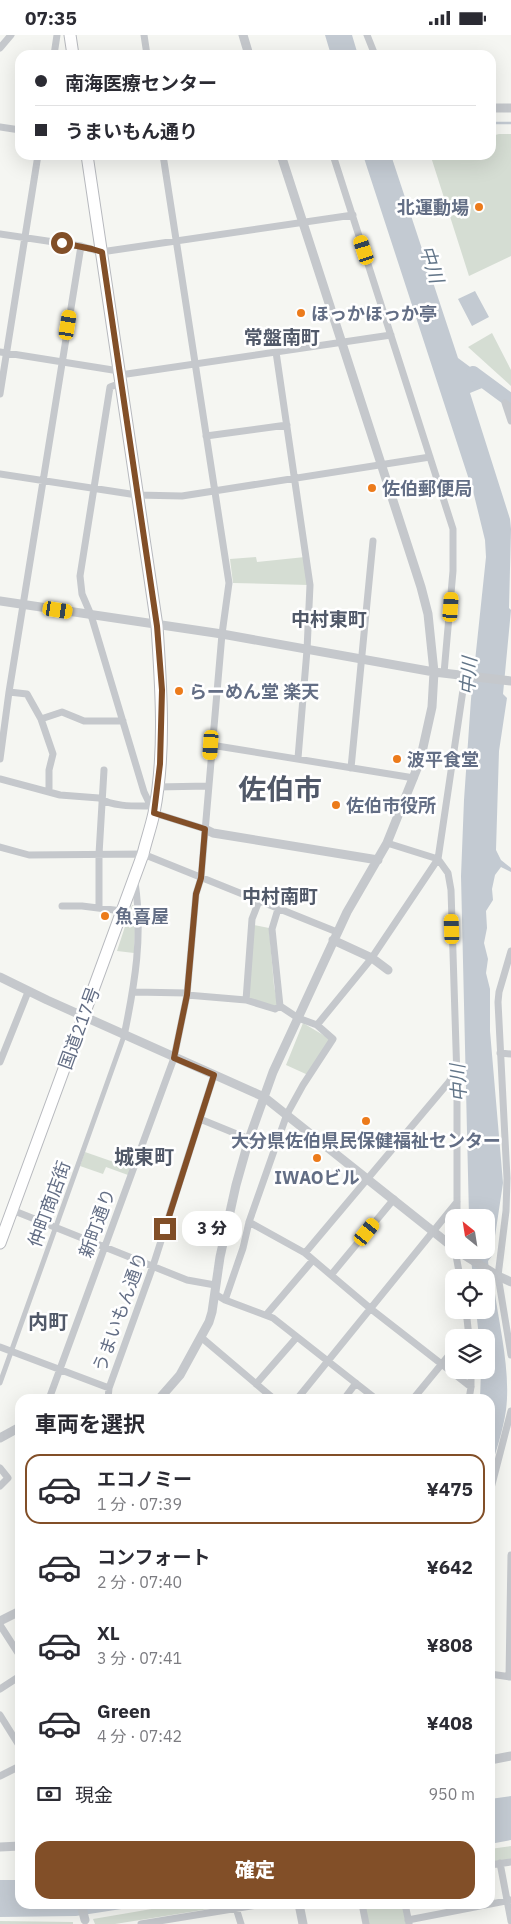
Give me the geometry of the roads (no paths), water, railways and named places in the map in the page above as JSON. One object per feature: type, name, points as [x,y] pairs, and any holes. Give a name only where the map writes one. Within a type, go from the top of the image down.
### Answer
[{"type":"highway","points":[[70,35],[72,50]]},
{"type":"highway","name":"国道217号","points":[[0,1243],[4,1222],[12,1210],[143,854],[160,764],[162,690],[157,626],[88,160]]},
{"type":"street","points":[[0,48],[11,35]]},
{"type":"street","points":[[55,50],[57,35]]},
{"type":"street","points":[[144,35],[147,50]]},
{"type":"street","points":[[243,35],[248,50]]},
{"type":"street","points":[[367,35],[373,50]]},
{"type":"street","points":[[496,108],[511,108]]},
{"type":"street","points":[[0,127],[15,129]]},
{"type":"street","points":[[0,394],[3,353],[25,238],[37,160]]},
{"type":"street","name":"新町通り","points":[[50,1394],[174,1058],[187,994],[196,894],[201,878],[211,745],[229,583],[164,160]]},
{"type":"street","points":[[163,1394],[180,1375],[202,1338],[212,1312],[236,1185],[249,1139],[264,1097],[335,936],[388,843],[414,778],[432,707],[434,672],[428,614],[382,465],[283,160]]},
{"type":"street","points":[[335,160],[453,529],[453,571],[444,673]]},
{"type":"street","points":[[0,234],[81,246],[102,252],[303,224],[353,215]]},
{"type":"street","points":[[0,759],[9,691],[81,246]]},
{"type":"street","points":[[3,353],[63,362],[120,376],[391,335]]},
{"type":"street","points":[[276,352],[310,585],[307,650],[298,758]]},
{"type":"street","points":[[120,376],[110,387],[80,576],[82,594],[144,792],[152,809]]},
{"type":"street","points":[[511,408],[506,403],[511,421]]},
{"type":"street","points":[[206,435],[287,425]]},
{"type":"street","points":[[0,474],[137,495],[182,496],[430,457]]},
{"type":"street","points":[[351,768],[372,541]]},
{"type":"street","points":[[0,601],[157,626],[222,634],[434,672],[511,681]]},
{"type":"street","points":[[317,1025],[372,958],[438,859],[463,690]]},
{"type":"street","points":[[9,691],[27,695],[41,719],[53,754],[49,770],[49,792]]},
{"type":"street","points":[[41,719],[62,712],[84,721],[123,721]]},
{"type":"street","points":[[211,745],[414,778]]},
{"type":"street","points":[[99,908],[99,854],[104,770]]},
{"type":"street","points":[[0,779],[49,792],[101,799],[152,809],[213,833],[378,860]]},
{"type":"street","points":[[157,787],[208,786]]},
{"type":"street","points":[[388,843],[438,859],[448,873],[451,890],[457,1065],[457,1209]]},
{"type":"street","points":[[0,847],[30,855],[143,854],[278,909],[335,936],[388,970]]},
{"type":"street","points":[[124,1035],[134,992],[138,943],[138,905],[134,878]]},
{"type":"street","points":[[246,1000],[252,919],[259,901]]},
{"type":"street","points":[[62,905],[122,911]]},
{"type":"street","points":[[278,909],[272,929],[280,1006]]},
{"type":"street","points":[[511,951],[499,992],[500,1053],[509,1175],[506,1211],[496,1275],[510,1337],[511,1355]]},
{"type":"street","points":[[0,977],[28,992],[264,1097],[368,1177],[445,1242]]},
{"type":"street","points":[[0,1062],[28,992]]},
{"type":"street","points":[[134,992],[187,994],[246,1000],[275,1009],[280,1006]]},
{"type":"street","points":[[225,1300],[243,1248],[248,1222],[287,1114],[303,1085],[333,1039],[317,1025],[298,1018],[280,1006]]},
{"type":"street","name":"仲町商店街","points":[[0,1383],[124,1035]]},
{"type":"street","points":[[500,1053],[511,1054]]},
{"type":"street","points":[[305,1253],[449,1082],[457,1065]]},
{"type":"street","name":"うまいもん通り","points":[[108,1394],[153,1266],[214,1075]]},
{"type":"street","points":[[200,1119],[249,1139]]},
{"type":"street","points":[[331,1275],[394,1199]]},
{"type":"street","points":[[301,1394],[457,1202]]},
{"type":"street","points":[[12,1210],[187,1280],[215,1289],[225,1300],[273,1318],[370,1394]]},
{"type":"street","points":[[248,1222],[305,1253],[471,1387]]},
{"type":"street","points":[[469,1259],[511,1282]]},
{"type":"street","points":[[266,1315],[313,1260]]},
{"type":"street","points":[[256,1384],[297,1337]]},
{"type":"street","points":[[202,1338],[268,1394]]},
{"type":"street","points":[[0,1347],[109,1388]]},
{"type":"street","points":[[417,1394],[445,1360]]},
{"type":"street","points":[[470,1394],[471,1379]]},
{"type":"street","points":[[348,1394],[356,1383]]},
{"type":"street","points":[[495,1473],[511,1412]]},
{"type":"street","points":[[0,1438],[15,1430]]},
{"type":"street","points":[[0,1468],[8,1478],[0,1486]]},
{"type":"street","points":[[495,1675],[510,1677],[511,1555]]},
{"type":"street","points":[[0,1621],[15,1614]]},
{"type":"street","points":[[0,1625],[15,1648]]},
{"type":"street","points":[[0,1689],[15,1679]]},
{"type":"street","points":[[0,1715],[15,1739]]},
{"type":"street","points":[[495,1759],[511,1757]]},
{"type":"street","points":[[0,1776],[15,1768]]},
{"type":"street","points":[[0,1847],[15,1846]]},
{"type":"street","points":[[495,1864],[511,1862]]},
{"type":"street","points":[[500,1863],[509,1900],[511,1921]]},
{"type":"street","points":[[495,1903],[509,1900]]},
{"type":"street","points":[[82,1909],[85,1922]]},
{"type":"street","points":[[141,1924],[230,1909]]},
{"type":"street","points":[[236,1909],[241,1924]]},
{"type":"street","points":[[301,1909],[303,1924]]},
{"type":"street","points":[[363,1909],[366,1924]]},
{"type":"street","points":[[406,1909],[409,1922],[468,1909]]},
{"type":"waterway","points":[[496,123],[511,123]]},
{"type":"waterway","points":[[473,373],[511,401]]},
{"type":"place","name":"北運動場","points":[[479,207]]},
{"type":"place","name":"ほっかほっか亭","points":[[301,313]]},
{"type":"place","name":"佐伯郵便局","points":[[372,488]]},
{"type":"place","name":"らーめん堂 楽天","points":[[179,691]]},
{"type":"place","name":"波平食堂","points":[[397,759]]},
{"type":"place","name":"佐伯市役所","points":[[336,805]]},
{"type":"place","name":"魚喜屋","points":[[105,916]]},
{"type":"place","name":"大分県佐伯県民保健福祉センター","points":[[366,1121]]},
{"type":"place","name":"IWAOビル","points":[[317,1158]]},
{"type":"district","name":"常盤南町","points":[[282,337]]},
{"type":"district","name":"中村東町","points":[[329,619]]},
{"type":"district","name":"佐伯市","points":[[280,788]]},
{"type":"district","name":"中村南町","points":[[280,896]]},
{"type":"district","name":"城東町","points":[[144,1156]]},
{"type":"district","name":"内町","points":[[48,1321]]},
{"type":"water label","name":"中川","points":[[432,264]]},
{"type":"water label","name":"中川","points":[[468,676]]},
{"type":"water label","name":"中川","points":[[458,1083]]}]
